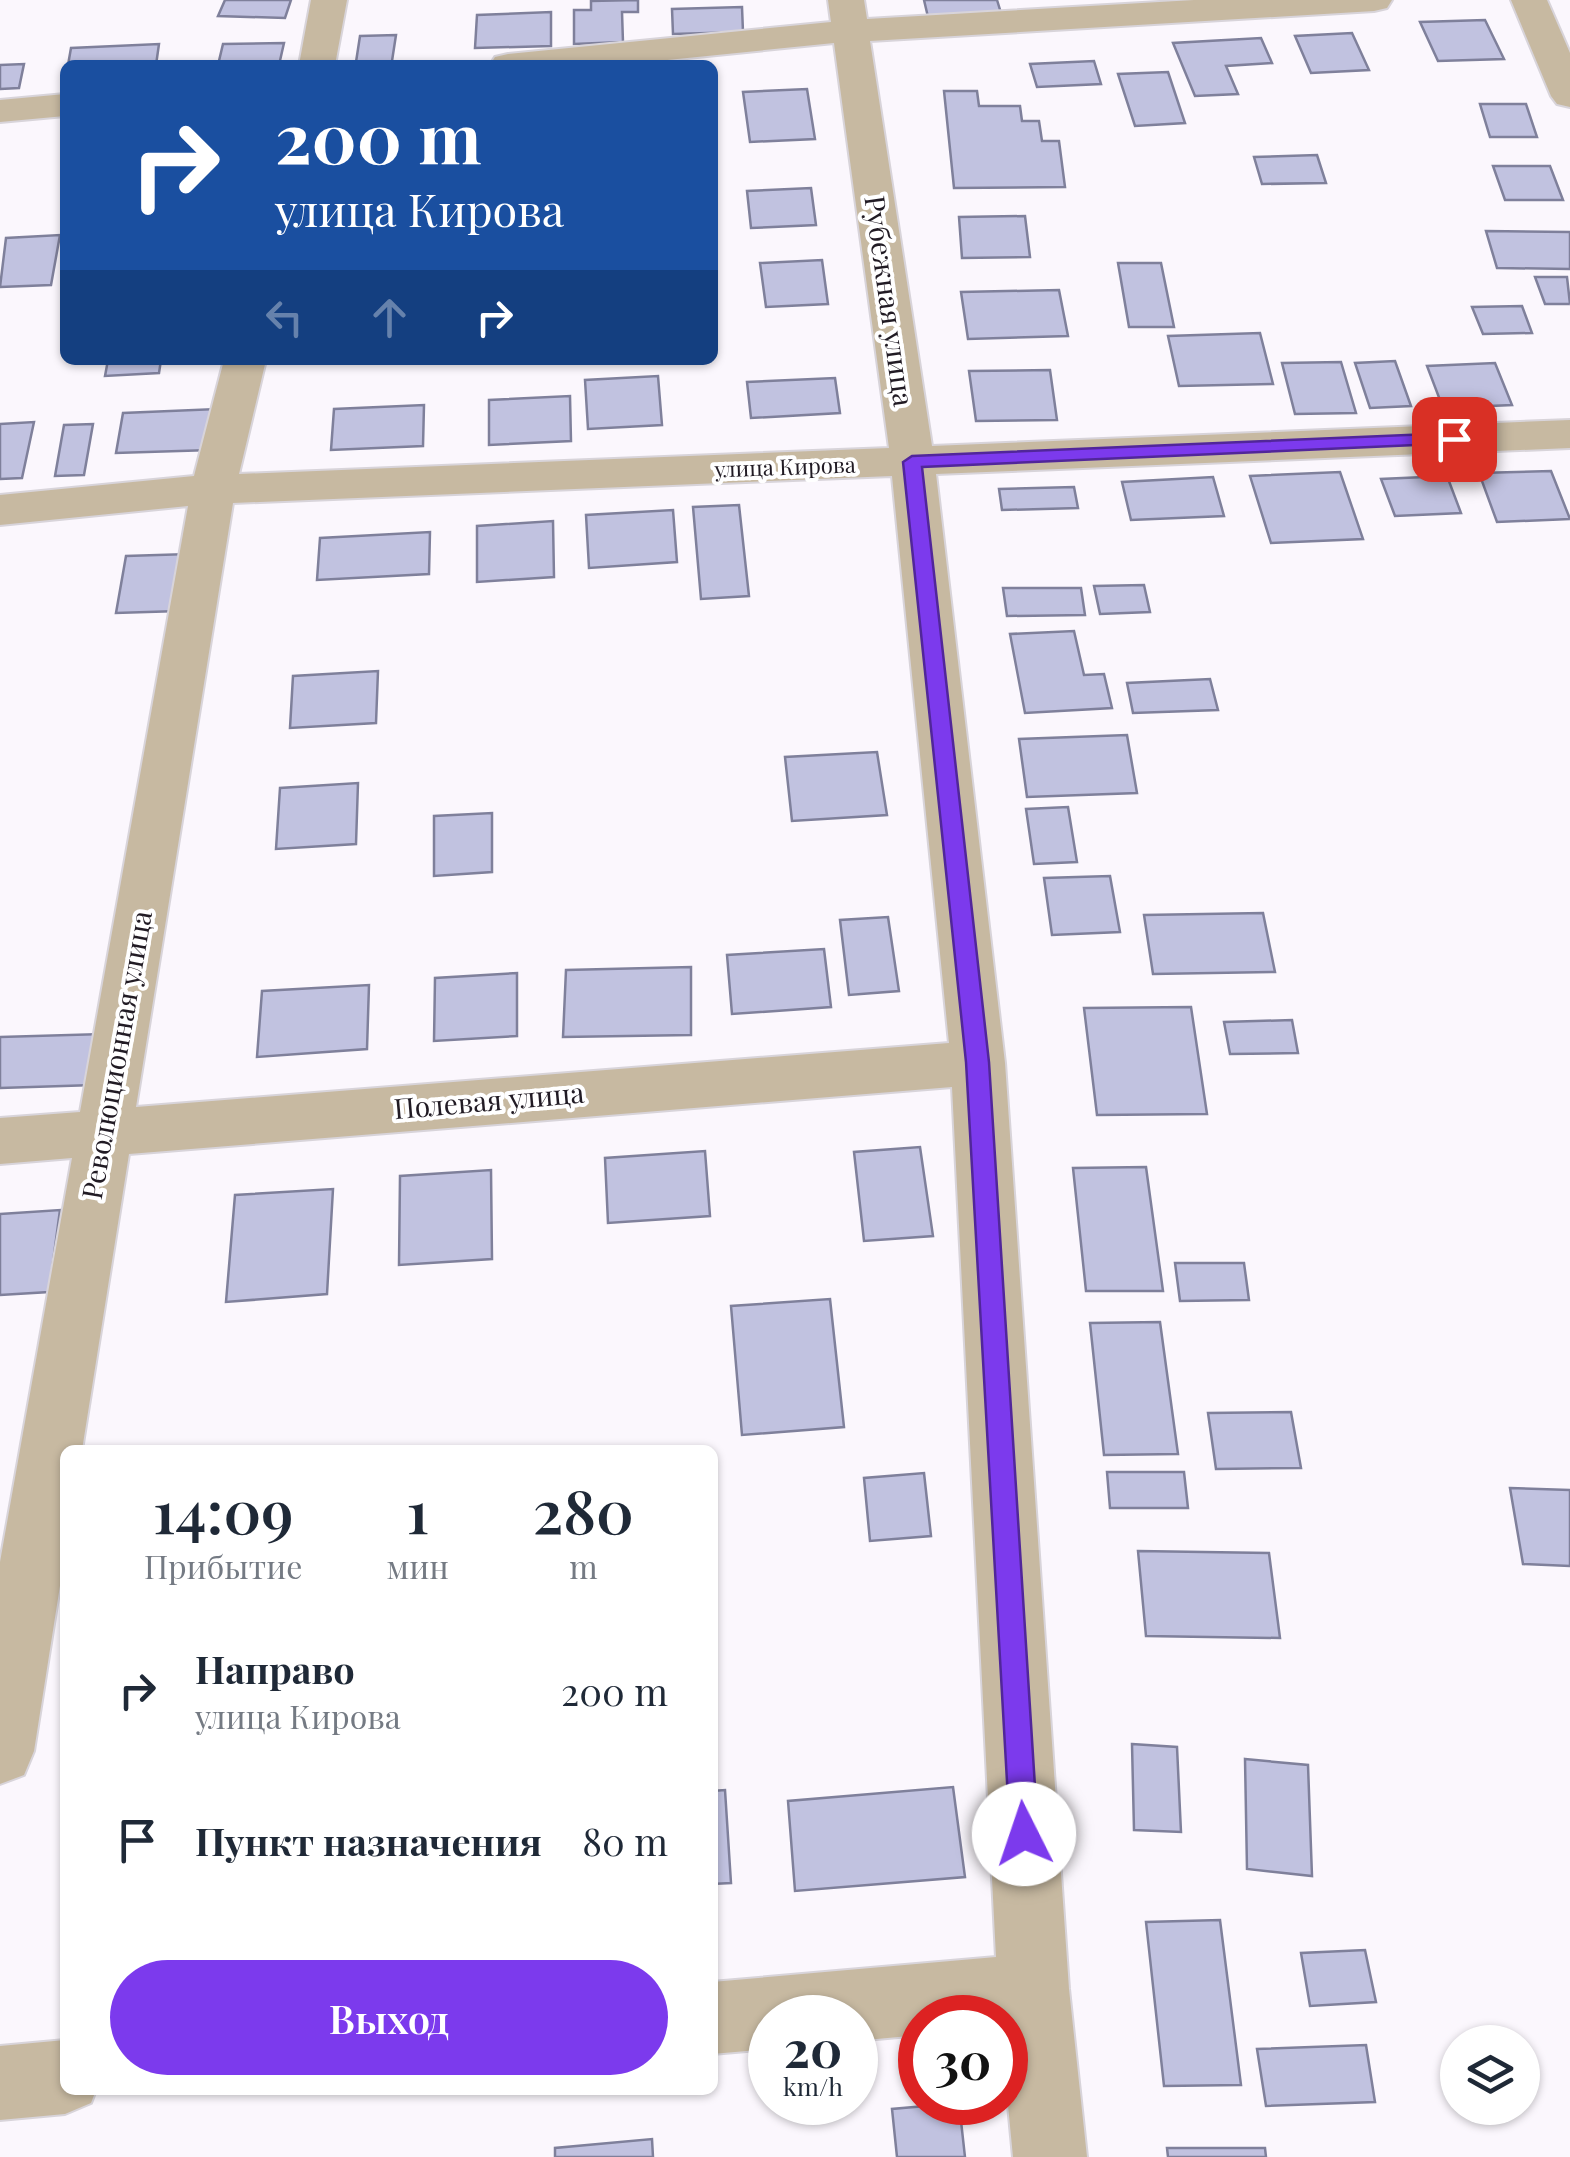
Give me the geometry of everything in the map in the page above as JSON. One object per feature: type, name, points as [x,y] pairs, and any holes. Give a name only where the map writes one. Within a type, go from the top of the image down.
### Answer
[{"type":"street","points":[[318,60],[329,0]]},
{"type":"street","points":[[543,60],[848,16],[1374,0]]},
{"type":"street","points":[[1529,0],[1570,96]]},
{"type":"street","name":"Рубежная улица","points":[[848,16],[912,462],[978,1062],[1034,1989],[1050,2157]]},
{"type":"street","points":[[0,111],[60,105]]},
{"type":"street","name":"Революционная улица","points":[[0,1751],[214,489],[244,365]]},
{"type":"street","name":"улица Кирова","points":[[0,510],[214,489],[1570,434]]},
{"type":"street","name":"Полевая улица","points":[[0,1140],[978,1062]]},
{"type":"street","points":[[718,2017],[1034,1989]]},
{"type":"street","points":[[0,2084],[60,2078]]},
{"type":"building","points":[[225,0],[291,0],[285,18],[218,16]]},
{"type":"building","points":[[638,0],[638,12],[622,12],[623,42],[574,44],[574,10],[591,10],[591,1]]},
{"type":"building","points":[[924,0],[997,0],[1001,13],[928,17]]},
{"type":"building","points":[[742,7],[743,32],[673,34],[672,9]]},
{"type":"building","points":[[551,12],[551,46],[475,48],[477,15]]},
{"type":"building","points":[[1485,20],[1504,59],[1438,61],[1420,22]]},
{"type":"building","points":[[1352,33],[1369,70],[1311,73],[1295,36]]},
{"type":"building","points":[[396,35],[392,60],[356,60],[360,36]]},
{"type":"building","points":[[1261,38],[1272,63],[1226,66],[1238,94],[1195,96],[1173,43]]},
{"type":"building","points":[[284,43],[280,60],[219,60],[223,44]]},
{"type":"building","points":[[159,44],[157,60],[69,60],[71,48]]},
{"type":"building","points":[[1094,61],[1101,84],[1037,87],[1030,64]]},
{"type":"building","points":[[24,64],[19,88],[0,89],[0,65]]},
{"type":"building","points":[[1168,72],[1185,123],[1135,126],[1118,74]]},
{"type":"building","points":[[807,89],[815,139],[750,142],[743,92]]},
{"type":"building","points":[[944,91],[977,91],[979,106],[1020,106],[1022,121],[1039,121],[1042,141],[1059,141],[1065,187],[954,188]]},
{"type":"building","points":[[1480,104],[1526,104],[1537,137],[1490,137]]},
{"type":"building","points":[[1317,155],[1326,183],[1262,184],[1254,157]]},
{"type":"building","points":[[1493,166],[1550,166],[1563,200],[1505,200]]},
{"type":"building","points":[[811,188],[816,225],[751,228],[747,191]]},
{"type":"building","points":[[1025,216],[1030,257],[962,258],[959,217]]},
{"type":"building","points":[[1486,231],[1570,232],[1570,269],[1497,268]]},
{"type":"building","points":[[60,235],[51,285],[0,287],[6,238]]},
{"type":"building","points":[[822,260],[828,304],[766,307],[760,263]]},
{"type":"building","points":[[1118,263],[1161,263],[1174,327],[1129,327]]},
{"type":"building","points":[[1535,277],[1567,277],[1570,304],[1545,304]]},
{"type":"building","points":[[1059,290],[1068,336],[968,339],[961,292]]},
{"type":"building","points":[[1522,306],[1532,333],[1483,334],[1472,307]]},
{"type":"building","points":[[1260,333],[1273,384],[1179,386],[1168,336]]},
{"type":"building","points":[[1395,361],[1411,406],[1370,408],[1355,363]]},
{"type":"building","points":[[1341,362],[1356,413],[1295,414],[1282,363]]},
{"type":"building","points":[[1495,363],[1512,405],[1443,408],[1427,366]]},
{"type":"building","points":[[107,365],[160,365],[159,373],[105,376]]},
{"type":"building","points":[[1050,370],[1057,420],[976,421],[969,371]]},
{"type":"building","points":[[658,376],[662,425],[588,429],[585,380]]},
{"type":"building","points":[[835,378],[840,413],[751,418],[747,382]]},
{"type":"building","points":[[570,396],[571,441],[489,445],[489,400]]},
{"type":"building","points":[[424,405],[423,446],[331,450],[334,409]]},
{"type":"building","points":[[217,409],[211,450],[116,453],[123,413]]},
{"type":"building","points":[[34,422],[22,478],[0,479],[0,424]]},
{"type":"building","points":[[93,424],[84,475],[55,476],[64,425]]},
{"type":"building","points":[[1551,471],[1570,519],[1497,522],[1479,473]]},
{"type":"building","points":[[1340,472],[1363,539],[1271,543],[1250,476]]},
{"type":"building","points":[[1447,476],[1461,513],[1395,516],[1381,479]]},
{"type":"building","points":[[1213,477],[1224,516],[1131,520],[1122,482]]},
{"type":"building","points":[[1074,487],[1078,508],[1002,510],[999,489]]},
{"type":"building","points":[[739,505],[749,596],[701,599],[693,507]]},
{"type":"building","points":[[673,510],[677,562],[589,568],[586,515]]},
{"type":"building","points":[[553,521],[554,577],[477,582],[477,526]]},
{"type":"building","points":[[430,532],[429,574],[317,580],[320,538]]},
{"type":"building","points":[[189,554],[179,611],[116,613],[126,556]]},
{"type":"building","points":[[1144,585],[1150,612],[1100,614],[1094,586]]},
{"type":"building","points":[[1003,588],[1081,588],[1085,615],[1007,616]]},
{"type":"building","points":[[1074,631],[1084,675],[1104,674],[1112,708],[1025,713],[1010,634]]},
{"type":"building","points":[[378,671],[376,723],[290,728],[293,676]]},
{"type":"building","points":[[1210,679],[1218,710],[1133,713],[1127,683]]},
{"type":"building","points":[[1127,735],[1137,793],[1027,797],[1019,739]]},
{"type":"building","points":[[877,752],[887,815],[792,821],[785,757]]},
{"type":"building","points":[[358,783],[356,844],[276,849],[280,788]]},
{"type":"building","points":[[1068,807],[1077,862],[1034,864],[1026,809]]},
{"type":"building","points":[[492,813],[492,872],[434,876],[434,816]]},
{"type":"building","points":[[1110,876],[1120,932],[1052,935],[1044,878]]},
{"type":"building","points":[[1263,913],[1275,972],[1153,974],[1144,915]]},
{"type":"building","points":[[888,917],[899,991],[849,995],[840,920]]},
{"type":"building","points":[[824,949],[831,1007],[732,1014],[727,955]]},
{"type":"building","points":[[691,967],[691,1035],[563,1037],[566,970]]},
{"type":"building","points":[[517,973],[517,1036],[434,1041],[435,978]]},
{"type":"building","points":[[369,985],[367,1049],[257,1057],[262,991]]},
{"type":"building","points":[[1191,1007],[1207,1114],[1097,1115],[1084,1008]]},
{"type":"building","points":[[1292,1020],[1298,1053],[1230,1054],[1224,1022]]},
{"type":"building","points":[[103,1034],[94,1085],[0,1088],[0,1037]]},
{"type":"building","points":[[920,1147],[933,1236],[864,1241],[854,1152]]},
{"type":"building","points":[[705,1151],[710,1216],[608,1223],[605,1158]]},
{"type":"building","points":[[1146,1167],[1163,1291],[1086,1291],[1073,1168]]},
{"type":"building","points":[[491,1170],[492,1259],[399,1265],[400,1176]]},
{"type":"building","points":[[333,1189],[327,1294],[226,1302],[235,1195]]},
{"type":"building","points":[[60,1210],[49,1292],[0,1295],[0,1214]]},
{"type":"building","points":[[1175,1263],[1244,1263],[1249,1300],[1180,1301]]},
{"type":"building","points":[[830,1299],[844,1427],[742,1435],[731,1306]]},
{"type":"building","points":[[1160,1322],[1178,1454],[1104,1455],[1090,1323]]},
{"type":"building","points":[[1291,1412],[1301,1468],[1216,1469],[1208,1413]]},
{"type":"building","points":[[1107,1472],[1184,1472],[1188,1508],[1110,1508]]},
{"type":"building","points":[[924,1473],[931,1536],[870,1541],[864,1478]]},
{"type":"building","points":[[1510,1488],[1570,1490],[1570,1566],[1523,1564]]},
{"type":"building","points":[[1138,1551],[1269,1553],[1280,1638],[1146,1636]]},
{"type":"building","points":[[1132,1744],[1177,1747],[1181,1832],[1134,1830]]},
{"type":"building","points":[[1245,1759],[1308,1765],[1312,1876],[1247,1869]]},
{"type":"building","points":[[953,1787],[965,1877],[795,1891],[788,1801]]},
{"type":"building","points":[[725,1790],[731,1883],[718,1884],[718,1791]]},
{"type":"building","points":[[1220,1920],[1241,2085],[1164,2086],[1146,1922]]},
{"type":"building","points":[[1365,1950],[1376,2002],[1310,2006],[1301,1953]]},
{"type":"building","points":[[1366,2045],[1375,2102],[1266,2106],[1257,2049]]},
{"type":"building","points":[[898,2108],[898,2125],[961,2125],[965,2157],[897,2157],[892,2109]]},
{"type":"building","points":[[652,2139],[653,2157],[555,2157],[555,2148]]},
{"type":"building","points":[[1167,2148],[1265,2148],[1266,2157],[1168,2157]]},
{"type":"route","points":[[1024,1834],[978,1062],[912,462],[1454,439]]}]
